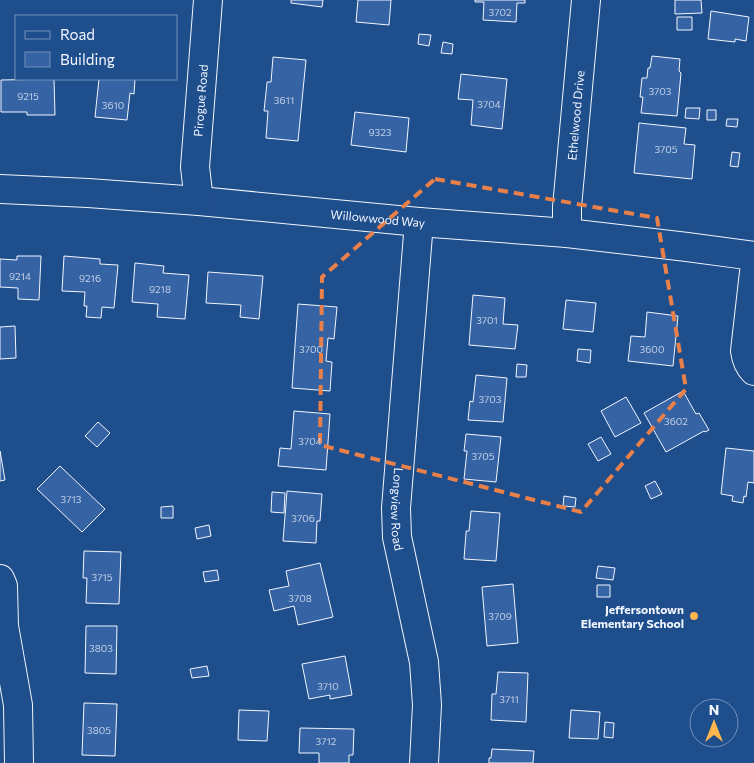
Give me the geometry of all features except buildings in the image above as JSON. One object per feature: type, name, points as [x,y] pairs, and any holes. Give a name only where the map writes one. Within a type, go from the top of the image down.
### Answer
[{"type":"street","name":"Pirogue Road","points":[[199,201],[195,167],[208,0]]},
{"type":"street","name":"Ethelwood Drive","points":[[567,233],[586,0]]},
{"type":"street","name":"Willowwood Way","points":[[0,188],[199,201],[419,222],[567,233],[754,256]]},
{"type":"street","name":"Longview Road","points":[[419,222],[396,508],[397,537],[424,662],[427,705],[424,763]]},
{"type":"street","points":[[754,272],[745,358],[754,371]]},
{"type":"street","points":[[0,579],[3,586],[4,626],[18,705],[19,763]]},
{"type":"highlighted area","points":[[435,179],[657,218],[686,389],[581,512],[320,445],[322,277]]},
{"type":"place","name":"Jeffersontown Elementary School","points":[[694,616]]}]
